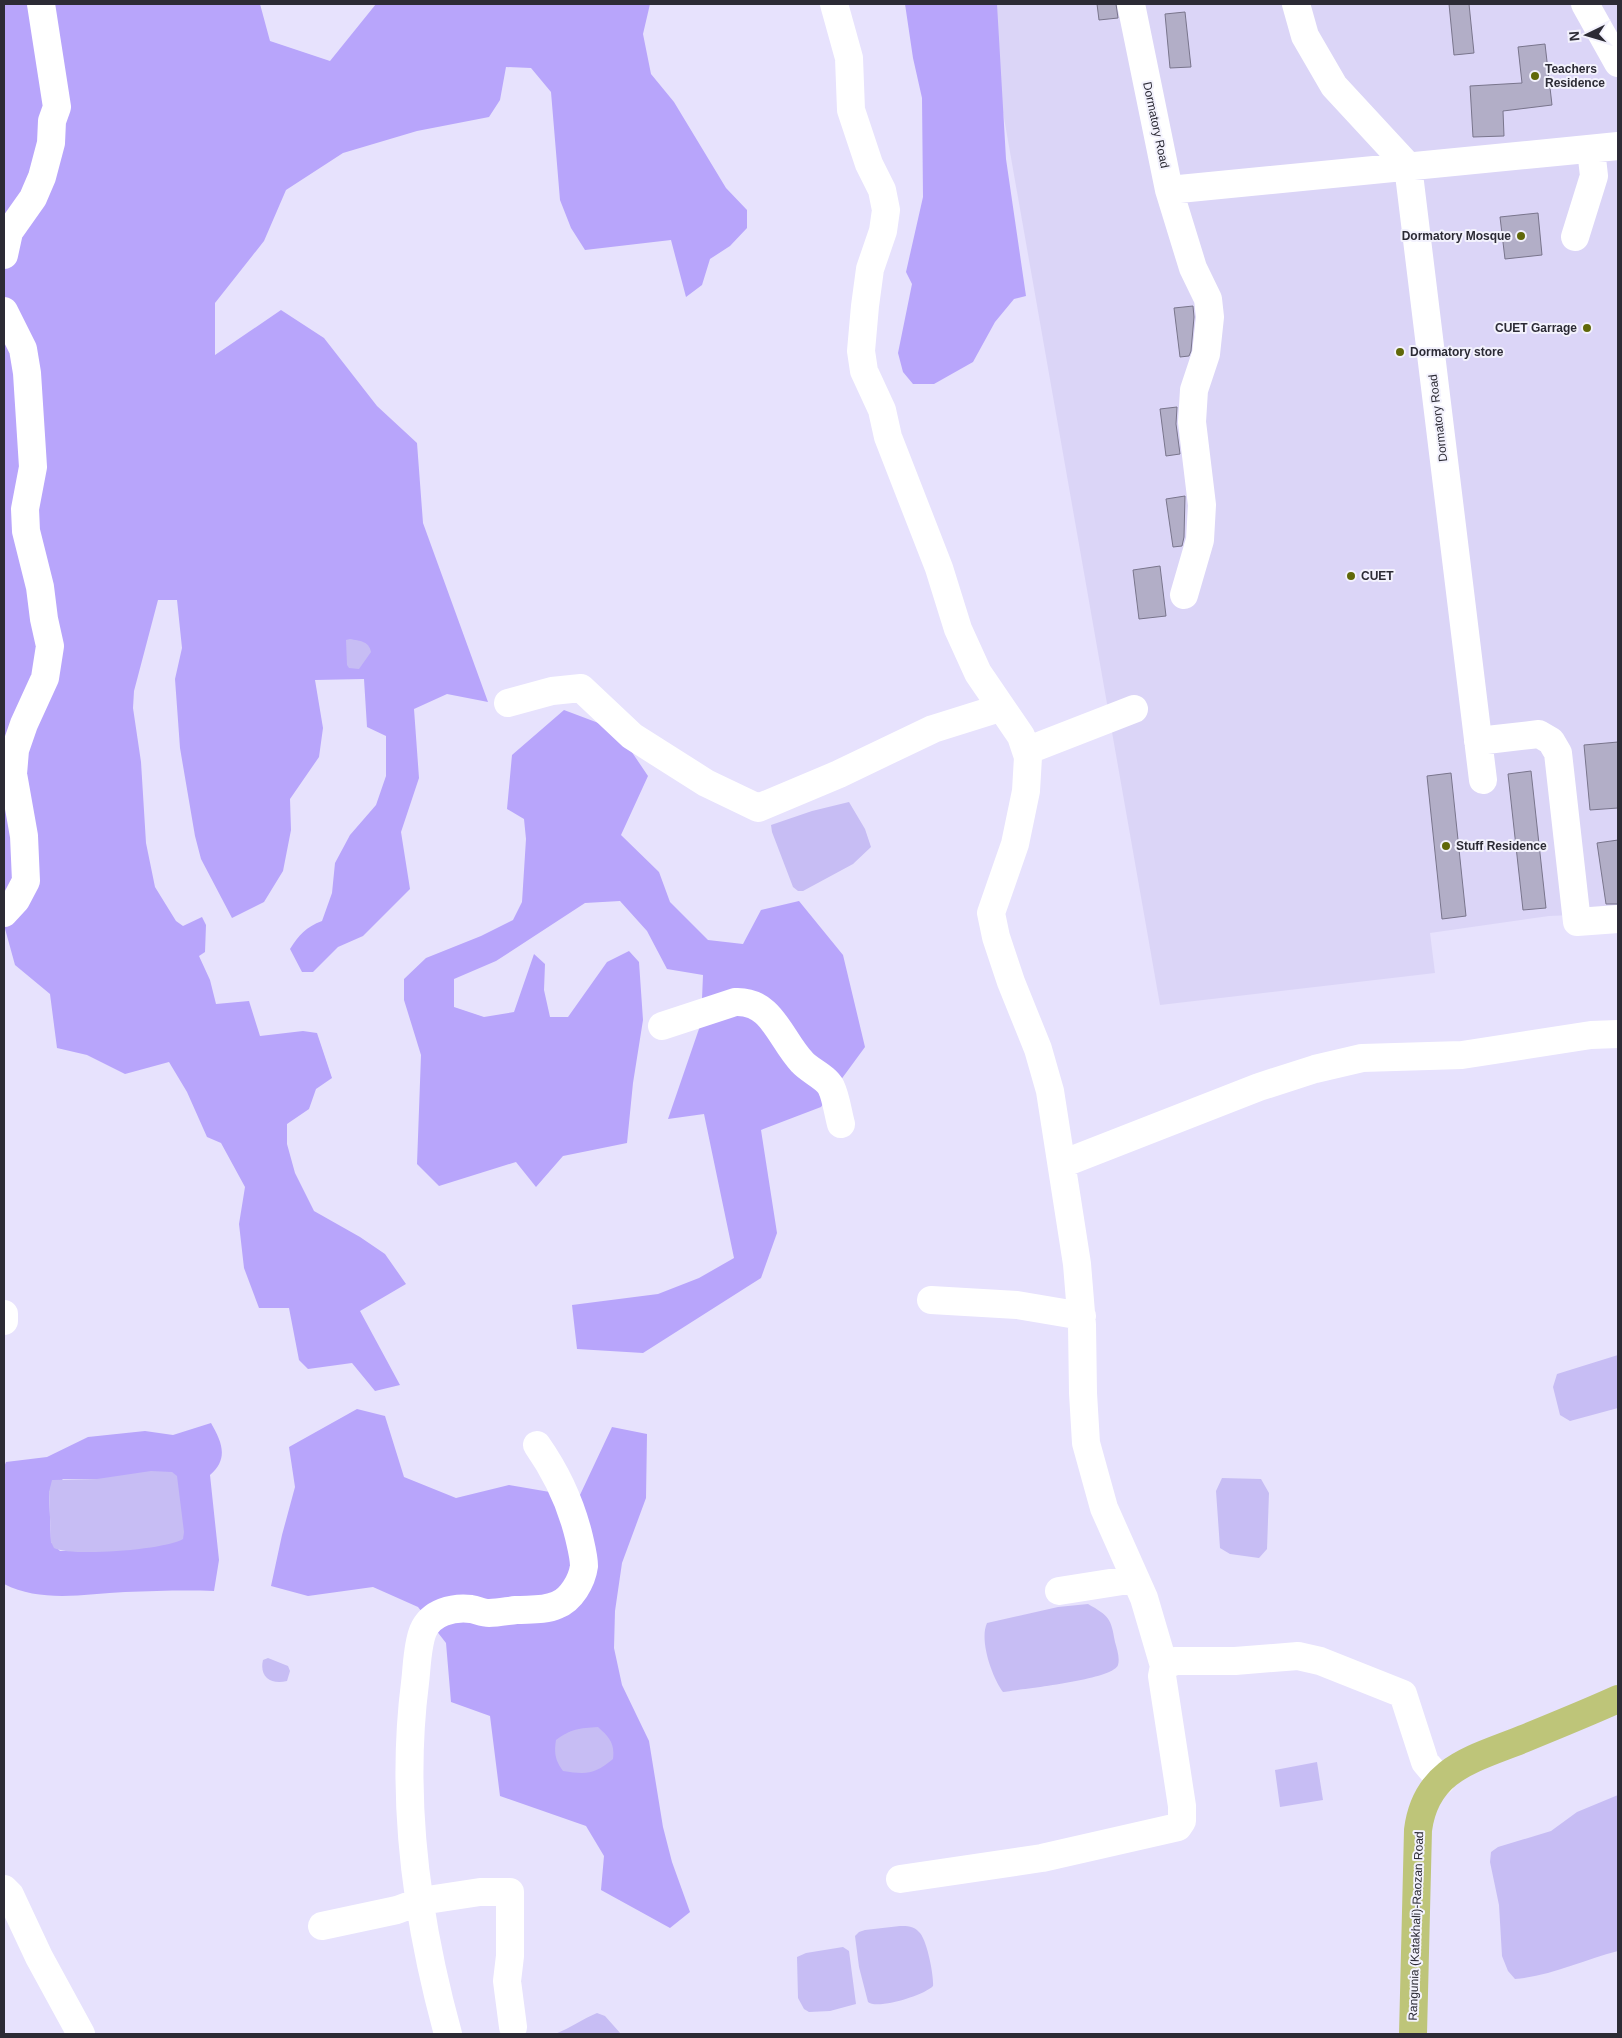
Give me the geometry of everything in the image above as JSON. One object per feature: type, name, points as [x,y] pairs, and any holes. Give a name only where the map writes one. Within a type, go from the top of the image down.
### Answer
[{"type":"main road","name":"Rangunia (Katakhali)-Raozan Road","points":[[1413,2034],[1418,1830],[1420,1814],[1424,1803],[1432,1790],[1441,1781],[1468,1760],[1522,1740],[1618,1699]]},
{"type":"street","points":[[4,254],[9,232],[33,198],[42,177],[51,143],[52,121],[57,107],[42,4]]},
{"type":"street","points":[[834,4],[849,58],[851,110],[869,164],[882,190],[886,210],[883,231],[870,269],[861,351],[864,371],[882,410],[888,437],[939,568],[958,629],[978,673],[1000,708],[1021,736],[1028,757],[1026,791],[1015,844],[991,913],[996,937],[1038,1049],[1050,1091],[1077,1264],[1082,1316],[1086,1443],[1104,1508],[1144,1598],[1164,1666],[1162,1676],[1182,1806],[1182,1821],[1178,1827],[1042,1858],[900,1879]]},
{"type":"street","name":"Dormatory Road","points":[[1131,4],[1169,190],[1193,268],[1208,299],[1210,317],[1206,354],[1194,390],[1192,422],[1202,505],[1200,540],[1184,595]]},
{"type":"street","points":[[1296,4],[1305,36],[1334,86],[1408,166]]},
{"type":"street","points":[[1585,4],[1618,63]]},
{"type":"street","points":[[1169,190],[1618,146]]},
{"type":"street","points":[[1575,237],[1594,176],[1592,149]]},
{"type":"street","name":"Dormatory Road","points":[[1408,166],[1483,780]]},
{"type":"street","points":[[4,311],[23,349],[27,373],[33,467],[25,509],[26,532],[40,587],[50,646],[45,678],[24,724],[15,750],[13,774],[24,836],[26,881],[16,900],[4,912]]},
{"type":"street","points":[[508,702],[552,691],[581,688],[632,736],[706,783],[758,808],[838,774],[933,730],[1000,708]]},
{"type":"street","points":[[1026,751],[1134,709]]},
{"type":"street","points":[[1478,740],[1539,734],[1551,741],[1558,753],[1576,922],[1618,919]]},
{"type":"street","points":[[662,1026],[735,1002],[747,1001],[759,1006],[768,1015],[802,1063],[831,1086],[841,1124]]},
{"type":"street","points":[[1062,1164],[1259,1087],[1362,1058],[1462,1055],[1591,1036],[1618,1034]]},
{"type":"street","points":[[931,1300],[1018,1305],[1082,1316]]},
{"type":"street","points":[[4,1314],[4,1321]]},
{"type":"street","points":[[448,2034],[434,1983],[412,1840],[410,1719],[423,1631],[434,1616],[461,1608],[491,1613],[541,1609],[557,1605],[566,1600],[581,1579],[584,1566],[578,1532],[558,1479],[550,1463],[537,1445]]},
{"type":"street","points":[[1059,1591],[1135,1579]]},
{"type":"street","points":[[1164,1666],[1175,1661],[1235,1661],[1298,1656],[1320,1661],[1403,1694],[1424,1762],[1441,1781]]},
{"type":"street","points":[[4,1889],[10,1895],[39,1957],[81,2034]]},
{"type":"street","points":[[322,1926],[398,1910],[420,1901],[480,1892],[510,1892],[510,1956],[506,1981],[513,2028]]},
{"type":"shaded area","points":[[4,4],[260,4],[270,41],[330,61],[376,4],[650,4],[643,34],[651,74],[674,102],[726,188],[747,210],[747,228],[730,246],[710,259],[702,285],[686,297],[671,240],[585,250],[571,228],[560,200],[551,92],[531,68],[506,67],[500,100],[489,117],[417,131],[343,153],[286,190],[264,241],[215,303],[215,355],[281,310],[324,338],[377,406],[417,443],[423,523],[488,702],[447,694],[414,709],[419,778],[401,832],[410,889],[363,936],[338,947],[313,972],[302,972],[290,949],[303,932],[322,921],[332,893],[335,863],[350,835],[376,805],[386,776],[386,736],[367,727],[364,679],[315,680],[323,728],[319,757],[290,799],[291,830],[283,871],[264,902],[232,918],[201,859],[195,836],[180,748],[175,679],[182,648],[177,600],[158,600],[134,691],[133,708],[141,762],[146,843],[155,887],[176,921],[183,926],[202,917],[206,925],[205,952],[199,956],[210,980],[216,1004],[249,1001],[260,1036],[303,1031],[317,1033],[332,1078],[316,1089],[309,1109],[287,1124],[287,1144],[295,1173],[314,1211],[360,1237],[385,1254],[406,1284],[360,1311],[400,1385],[375,1391],[352,1363],[308,1369],[299,1360],[289,1308],[259,1308],[244,1268],[239,1224],[245,1187],[221,1143],[207,1137],[187,1092],[169,1062],[125,1074],[87,1055],[57,1048],[50,994],[15,965],[4,925]]},
{"type":"shaded area","points":[[905,4],[997,4],[1006,159],[1026,296],[1014,299],[995,322],[973,362],[934,384],[913,384],[903,372],[898,353],[912,284],[906,272],[923,197],[922,98],[913,58]]},
{"type":"shaded area","name":"CUET","points":[[984,4],[1618,4],[1618,913],[1549,916],[1430,933],[1435,973],[1160,1005]]},
{"type":"shaded area","points":[[346,640],[364,642],[370,648],[371,652],[359,669],[349,668],[347,665]]},
{"type":"shaded area","points":[[564,710],[617,730],[648,776],[621,835],[659,872],[670,902],[708,940],[743,944],[761,910],[799,901],[843,955],[865,1047],[821,1107],[761,1130],[777,1233],[761,1278],[643,1353],[577,1349],[572,1305],[658,1294],[699,1278],[734,1258],[704,1114],[668,1119],[701,1023],[703,975],[667,969],[647,931],[620,901],[585,903],[496,961],[454,979],[454,1007],[484,1017],[514,1012],[534,954],[545,964],[544,990],[550,1017],[568,1017],[607,962],[629,951],[639,962],[643,1020],[633,1083],[627,1143],[563,1156],[536,1187],[516,1162],[439,1186],[417,1164],[421,1055],[404,1000],[404,979],[426,958],[481,936],[513,920],[522,902],[526,839],[524,819],[507,809],[512,755]]},
{"type":"shaded area","points":[[849,802],[865,829],[871,847],[853,864],[803,891],[798,891],[793,887],[771,825],[812,811]]},
{"type":"shaded area","points":[[1618,1355],[1618,1408],[1570,1421],[1560,1415],[1553,1387],[1557,1374]]},
{"type":"shaded area","points":[[357,1409],[385,1416],[404,1477],[456,1498],[509,1485],[579,1497],[612,1427],[647,1434],[646,1498],[622,1563],[615,1611],[614,1648],[622,1685],[649,1741],[663,1827],[672,1862],[690,1912],[670,1928],[601,1890],[604,1856],[586,1826],[500,1796],[490,1716],[451,1702],[446,1643],[418,1607],[373,1587],[308,1596],[271,1586],[295,1487],[289,1447]]},
{"type":"shaded area","points":[[211,1423],[221,1444],[222,1457],[220,1463],[210,1475],[219,1560],[214,1591],[125,1592],[63,1596],[33,1594],[4,1584],[4,1467],[6,1462],[47,1457],[88,1437],[145,1431],[173,1435]],"holes":[[[63,1479],[97,1479],[131,1549],[60,1551],[51,1542],[49,1492]]]},
{"type":"shaded area","points":[[151,1471],[172,1472],[177,1476],[184,1532],[183,1539],[158,1546],[118,1551],[79,1552],[54,1548],[51,1542],[49,1492],[52,1480],[97,1479]]},
{"type":"shaded area","points":[[1222,1478],[1261,1479],[1269,1493],[1267,1549],[1259,1558],[1230,1554],[1220,1548],[1216,1491]]},
{"type":"shaded area","points":[[1088,1604],[1108,1618],[1118,1654],[1118,1665],[1100,1675],[1084,1679],[1003,1692],[988,1658],[985,1639],[987,1623],[1058,1607]]},
{"type":"shaded area","points":[[268,1658],[288,1666],[290,1671],[287,1681],[271,1681],[265,1675],[262,1666],[263,1660]]},
{"type":"shaded area","points":[[598,1727],[612,1744],[613,1759],[601,1768],[590,1772],[563,1771],[556,1756],[556,1740],[566,1733]]},
{"type":"shaded area","points":[[1317,1762],[1323,1800],[1280,1807],[1275,1770]]},
{"type":"shaded area","points":[[1618,1795],[1618,1951],[1541,1975],[1515,1979],[1508,1971],[1502,1956],[1499,1905],[1490,1862],[1491,1852],[1498,1847],[1551,1831],[1577,1812]]},
{"type":"shaded area","points":[[900,1926],[913,1927],[922,1936],[929,1958],[933,1986],[928,1990],[901,2000],[873,2004],[868,2002],[859,1967],[855,1936],[865,1930]]},
{"type":"shaded area","points":[[843,1947],[849,1951],[856,2004],[830,2011],[809,2012],[804,2009],[798,1998],[797,1957],[806,1953]]},
{"type":"shaded area","points":[[597,2013],[605,2016],[621,2034],[555,2034],[586,2018]]},
{"type":"building","points":[[1097,4],[1116,4],[1118,18],[1099,20]]},
{"type":"building","points":[[1449,4],[1469,4],[1474,53],[1454,55]]},
{"type":"building","points":[[1185,12],[1191,67],[1170,68],[1165,14]]},
{"type":"building","points":[[1545,44],[1552,105],[1503,111],[1504,136],[1473,137],[1470,86],[1522,83],[1518,47]]},
{"type":"building","name":"Dormatory Mosque","points":[[1538,213],[1542,255],[1505,259],[1500,217]]},
{"type":"building","points":[[1193,306],[1191,351],[1189,356],[1180,357],[1174,308]]},
{"type":"building","points":[[1177,407],[1176,424],[1180,454],[1166,456],[1160,409]]},
{"type":"building","points":[[1185,496],[1182,546],[1173,547],[1166,499]]},
{"type":"building","points":[[1160,566],[1166,616],[1139,619],[1133,570]]},
{"type":"building","points":[[1618,742],[1618,808],[1590,810],[1584,745]]},
{"type":"building","name":"Stuff Residence","points":[[1531,771],[1546,908],[1523,910],[1508,774]]},
{"type":"building","name":"Stuff Residence","points":[[1451,773],[1466,916],[1442,919],[1427,776]]},
{"type":"building","points":[[1618,840],[1618,904],[1606,904],[1597,843]]},
{"type":"place","name":"Teachers Residence","points":[[1535,76]]},
{"type":"place","name":"Dormatory Mosque","points":[[1521,236]]},
{"type":"place","name":"CUET Garrage","points":[[1587,328]]},
{"type":"place","name":"Dormatory store","points":[[1400,352]]},
{"type":"place","name":"CUET","points":[[1351,576]]},
{"type":"place","name":"Stuff Residence","points":[[1446,846]]}]
